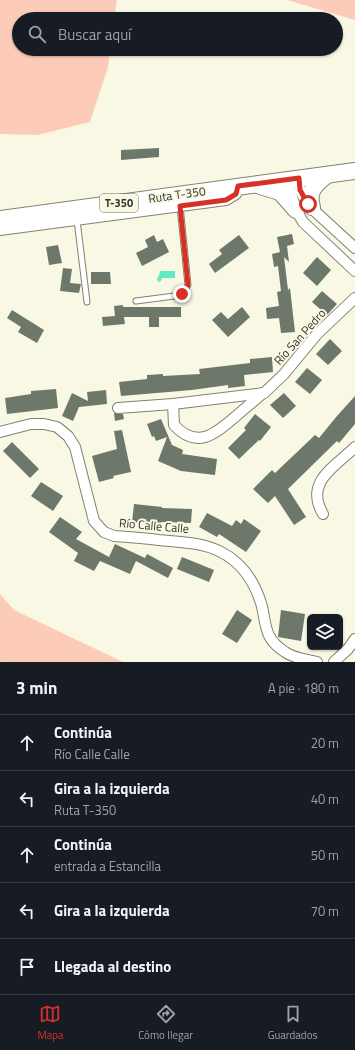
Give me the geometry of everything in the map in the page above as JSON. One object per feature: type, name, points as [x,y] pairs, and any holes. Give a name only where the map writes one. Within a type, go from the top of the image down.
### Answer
[{"type":"main road","name":"Ruta T-350","points":[[0,219],[355,171]]},
{"type":"main road","points":[[312,207],[310,202],[311,192],[316,183],[326,175]]},
{"type":"main road","points":[[254,184],[280,192],[296,210]]},
{"type":"street","points":[[293,179],[299,185],[304,199],[355,248]]},
{"type":"street","points":[[293,179],[296,210],[308,228],[355,271]]},
{"type":"street","points":[[0,230],[226,200],[236,194],[238,186]]},
{"type":"street","name":"Río San Pedro","points":[[173,404],[174,425],[187,435],[204,438],[215,434],[264,393],[284,374],[316,334],[355,298]]},
{"type":"street","points":[[118,408],[173,404],[264,393]]},
{"type":"street","name":"Río Calle Calle","points":[[0,432],[37,423],[51,425],[63,431],[75,447],[92,517],[100,529],[114,536],[197,543],[222,552],[237,563],[250,578],[261,604],[266,630],[274,643],[286,653],[317,662]]},
{"type":"street","points":[[323,514],[318,504],[318,486],[321,480],[355,447]]},
{"type":"street","points":[[334,662],[348,649],[355,639]]},
{"type":"lane","points":[[136,301],[182,294],[188,285],[180,206]]},
{"type":"lane","points":[[77,220],[88,302]]},
{"type":"shaded area","points":[[0,0],[117,0],[115,12],[12,12],[12,56],[109,56],[108,67],[90,122],[38,135],[0,134]]},
{"type":"shaded area","points":[[287,0],[355,0],[355,20],[343,16],[343,12],[328,12]]},
{"type":"shaded area","points":[[160,271],[175,271],[175,278],[162,278],[161,281],[158,282],[157,278]]},
{"type":"shaded area","points":[[0,594],[14,610],[123,662],[1,662]]},
{"type":"building","points":[[159,148],[159,157],[121,160],[121,150]]},
{"type":"building","points":[[292,234],[294,244],[287,246],[289,262],[284,257],[288,290],[290,288],[295,332],[281,333],[279,318],[267,319],[266,308],[279,306],[277,292],[281,291],[278,266],[274,267],[272,254],[280,252],[277,237]]},
{"type":"building","points":[[154,235],[157,242],[163,239],[169,252],[142,266],[136,253],[148,247],[145,240]]},
{"type":"building","points":[[239,235],[249,248],[215,273],[209,264],[222,254],[219,250]]},
{"type":"building","points":[[58,245],[62,263],[49,265],[46,247]]},
{"type":"building","points":[[317,257],[331,270],[317,286],[303,273]]},
{"type":"building","points":[[63,268],[72,269],[70,283],[81,284],[79,293],[60,291]]},
{"type":"building","points":[[91,272],[110,272],[111,284],[91,284]]},
{"type":"building","points":[[322,291],[337,304],[327,315],[312,302]]},
{"type":"building","points":[[123,305],[123,307],[181,307],[181,317],[159,317],[159,327],[149,327],[149,317],[124,317],[125,324],[103,326],[102,317],[115,316],[114,306]]},
{"type":"building","points":[[242,307],[250,317],[228,337],[212,320],[221,312],[228,319]]},
{"type":"building","points":[[12,310],[44,330],[37,343],[18,332],[21,327],[7,318]]},
{"type":"building","points":[[330,339],[342,351],[328,365],[316,354]]},
{"type":"building","points":[[272,357],[273,372],[244,375],[245,386],[228,388],[228,385],[192,390],[121,396],[119,382],[147,379],[147,375],[163,374],[163,376],[200,374],[199,369],[250,363],[250,359]]},
{"type":"building","points":[[307,368],[322,380],[310,394],[295,382]]},
{"type":"building","points":[[56,389],[58,408],[7,414],[5,398],[31,394],[31,391]]},
{"type":"building","points":[[106,390],[107,404],[79,407],[73,421],[62,416],[72,393],[88,401],[87,392]]},
{"type":"building","points":[[284,393],[296,406],[283,418],[270,405]]},
{"type":"building","points":[[355,396],[355,424],[339,443],[337,441],[288,489],[306,517],[294,525],[275,496],[268,503],[253,489],[272,470],[275,473],[315,435],[319,438]]},
{"type":"building","points":[[114,413],[123,414],[124,419],[115,421]]},
{"type":"building","points":[[255,414],[271,427],[260,441],[259,440],[239,459],[228,448],[246,430],[244,428]]},
{"type":"building","points":[[161,419],[172,445],[183,450],[182,454],[217,459],[215,475],[181,471],[158,461],[167,437],[156,441],[154,436],[152,437],[147,424]]},
{"type":"building","points":[[122,430],[131,472],[113,476],[114,478],[99,482],[92,456],[117,449],[114,431]]},
{"type":"building","points":[[12,442],[39,469],[30,478],[3,451]]},
{"type":"building","points":[[41,482],[63,496],[53,511],[31,496]]},
{"type":"building","points":[[134,504],[162,508],[192,509],[191,523],[161,522],[160,525],[132,522]]},
{"type":"building","points":[[207,513],[232,526],[236,520],[241,524],[244,519],[261,531],[246,552],[219,534],[217,537],[199,527]]},
{"type":"building","points":[[60,517],[82,532],[76,539],[109,557],[115,544],[145,558],[147,554],[173,568],[168,578],[136,561],[130,574],[100,561],[94,571],[74,561],[78,553],[49,532]]},
{"type":"building","points":[[182,557],[214,570],[209,582],[177,569]]},
{"type":"building","points":[[237,610],[252,620],[237,643],[222,634]]},
{"type":"building","points":[[281,610],[305,614],[301,641],[278,637]]},
{"type":"route","points":[[182,294],[188,285],[180,206],[226,200],[236,194],[238,186],[299,178],[301,194],[308,204]]}]
